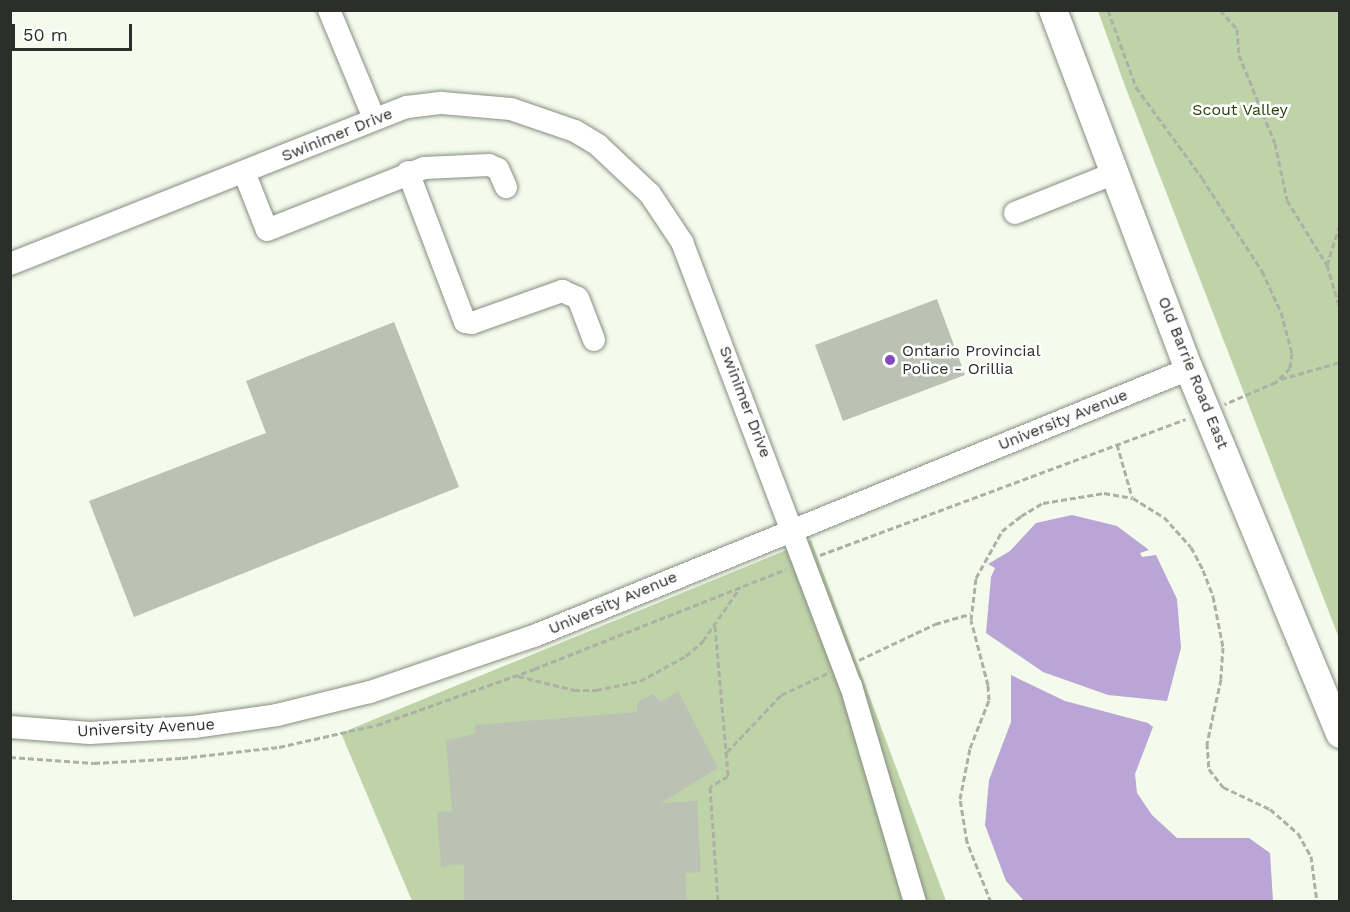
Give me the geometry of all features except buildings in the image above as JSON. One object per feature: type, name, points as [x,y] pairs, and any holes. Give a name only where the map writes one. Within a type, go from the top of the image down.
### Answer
[{"type":"main road","name":"Old Barrie Road East","points":[[1053,10],[1189,369],[1340,734]]},
{"type":"street","points":[[329,10],[374,118]]},
{"type":"street","name":"Swinimer Drive","points":[[10,264],[374,118],[407,107],[442,103],[511,109],[574,131],[622,164],[650,194],[682,242],[794,528],[851,686],[915,902]]},
{"type":"street","points":[[244,172],[267,230],[408,172],[489,165],[498,169],[506,187]]},
{"type":"street","points":[[408,172],[465,322],[562,291],[578,298],[594,340]]},
{"type":"street","points":[[1015,213],[1115,173]]},
{"type":"street","name":"University Avenue","points":[[10,727],[90,734],[194,727],[277,715],[370,692],[534,636],[794,528],[1189,369]]},
{"type":"path","points":[[1108,10],[1136,87],[1202,178],[1262,271],[1281,312],[1292,362],[1279,379]]},
{"type":"path","points":[[1220,10],[1237,29],[1239,55],[1275,143],[1287,200],[1327,265],[1340,309]]},
{"type":"path","points":[[1327,265],[1340,224]]},
{"type":"path","points":[[1238,399],[1279,379],[1340,362]]},
{"type":"path","points":[[1117,444],[1133,498]]},
{"type":"path","points":[[991,902],[967,842],[960,799],[970,748],[989,700],[988,685],[971,620],[976,578],[1002,531],[1043,503],[1083,494],[1133,498],[1177,529],[1191,548],[1213,596],[1223,647],[1221,679],[1207,743],[1209,769],[1223,787],[1270,809],[1298,833],[1311,856],[1317,902]]},
{"type":"path","points":[[517,675],[574,690],[621,686],[640,681],[686,656],[715,626],[739,587]]},
{"type":"path","points":[[715,626],[728,776],[710,787],[718,902]]},
{"type":"green space","name":"Scout Valley","points":[[1098,11],[1339,11],[1339,638],[1125,86]]},
{"type":"green space","points":[[811,540],[946,901],[412,901],[341,733]]},
{"type":"shaded area","points":[[1072,515],[1117,526],[1149,550],[1140,553],[1142,557],[1156,555],[1177,599],[1181,648],[1167,701],[1108,695],[1043,672],[986,633],[991,577],[995,568],[988,564],[1010,551],[1036,523]]},
{"type":"shaded area","points":[[1011,675],[1065,701],[1148,723],[1153,727],[1135,774],[1137,793],[1152,815],[1177,838],[1249,838],[1270,853],[1273,901],[1024,901],[1006,881],[985,825],[989,780],[1011,722]]},
{"type":"place","name":"Ontario Provincial Police - Orillia","points":[[890,360]]}]
